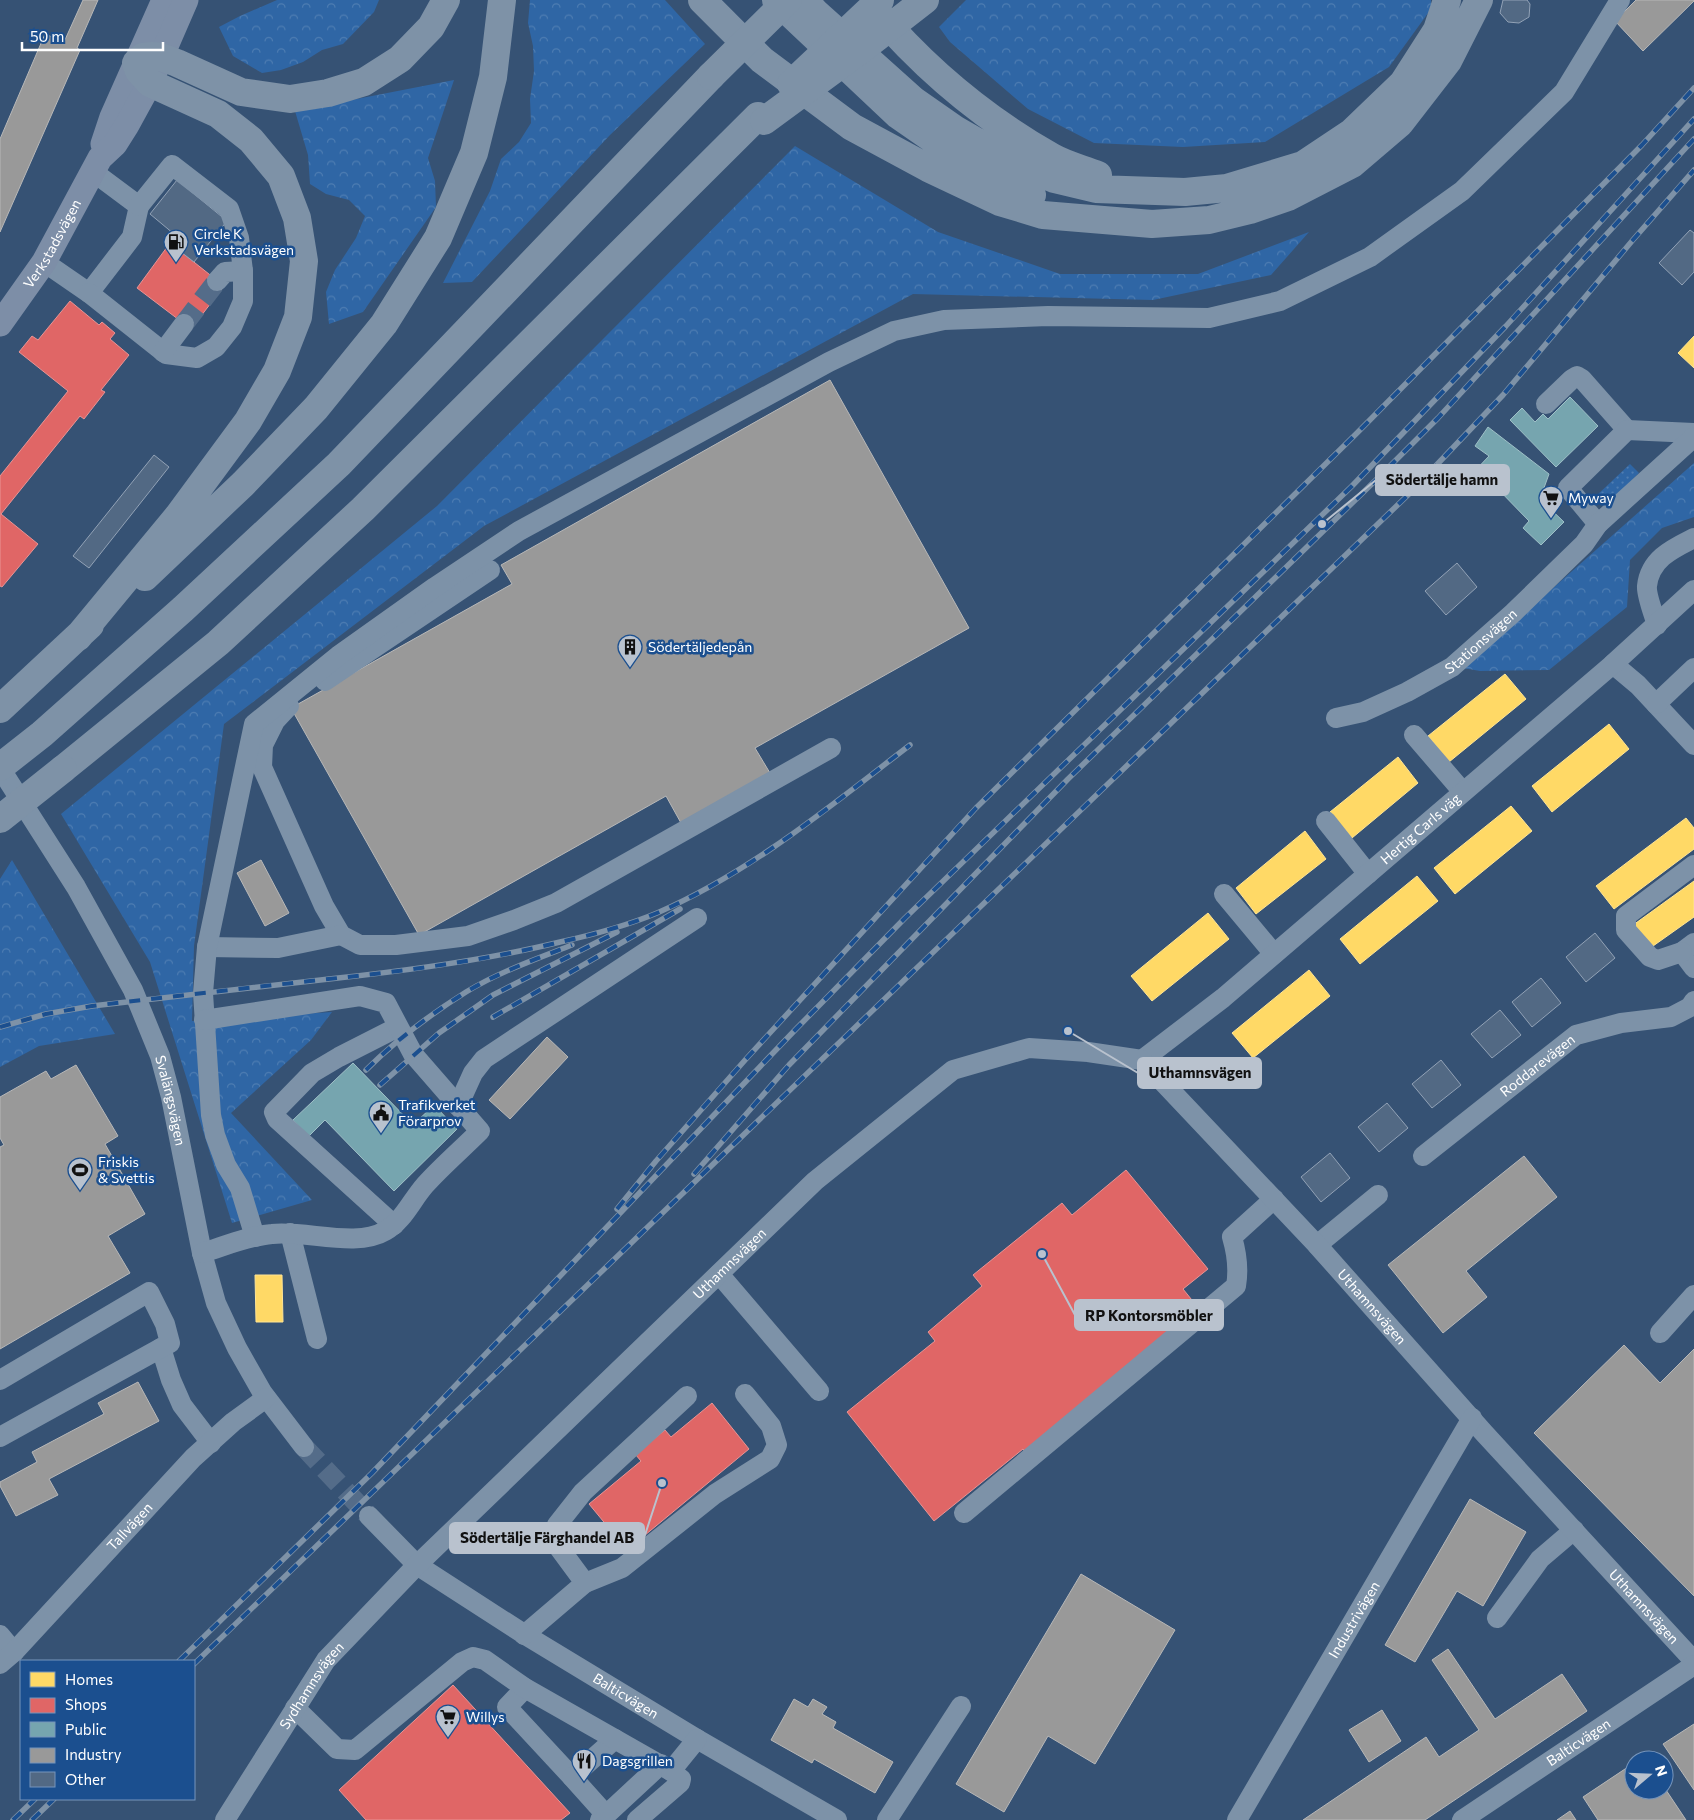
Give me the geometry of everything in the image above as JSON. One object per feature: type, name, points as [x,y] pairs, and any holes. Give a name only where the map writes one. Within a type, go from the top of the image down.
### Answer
[{"type":"highway","points":[[149,68],[177,62],[241,92],[290,99],[328,93],[364,82],[400,59],[431,27],[446,0]]},
{"type":"highway","points":[[7,702],[166,559],[243,484],[316,408],[384,324],[438,238],[474,153],[493,77],[502,0]]},
{"type":"highway","points":[[702,0],[762,60],[852,128],[928,168],[1000,202],[1043,215],[1152,224],[1209,220],[1250,210],[1288,197],[1352,164],[1406,116],[1448,61],[1478,0]]},
{"type":"highway","points":[[776,0],[898,115],[947,149],[1000,181],[1047,201],[1102,220]]},
{"type":"highway","points":[[0,768],[42,734],[183,609],[339,464],[712,76],[788,0]]},
{"type":"highway","points":[[804,0],[913,100],[956,130],[1005,158],[1054,179],[1096,189],[1185,192],[1227,188],[1295,167],[1311,160],[1351,134],[1403,83],[1437,30],[1446,0]]},
{"type":"highway","points":[[867,0],[941,79],[995,120],[1053,158],[1150,191]]},
{"type":"highway","points":[[761,119],[852,24],[880,0]]},
{"type":"highway","points":[[0,820],[218,643],[363,510],[721,152],[761,119],[862,50],[925,0]]},
{"type":"highway","points":[[78,637],[178,516],[248,421],[277,371],[298,317],[304,262],[297,218],[281,176],[251,140],[218,114],[149,68]]},
{"type":"main road","name":"Verkstadsvägen","points":[[149,68],[164,0]]},
{"type":"main road","name":"Verkstadsvägen","points":[[0,324],[44,262],[96,165],[115,144],[127,125],[149,68],[186,0]]},
{"type":"street","points":[[255,1237],[240,1188],[226,1165],[215,1135],[211,1115],[203,993],[207,947],[254,724],[338,656],[435,587],[536,522],[829,362],[894,331],[944,320],[1048,316],[1208,318],[1280,301],[1370,257],[1462,191],[1564,92],[1620,0]]},
{"type":"street","points":[[96,165],[138,206]]},
{"type":"street","points":[[44,262],[89,293],[166,354],[196,358],[216,347],[232,327],[244,301],[240,238],[229,210],[172,165],[138,206],[132,237],[89,293]]},
{"type":"street","points":[[218,281],[224,272],[243,271]]},
{"type":"street","points":[[163,352],[184,324]]},
{"type":"street","points":[[1546,404],[1577,376],[1582,379],[1627,430],[1568,488],[1598,524]]},
{"type":"street","name":"Stationsvägen","points":[[1627,430],[1694,435]]},
{"type":"street","name":"Stationsvägen","points":[[1336,718],[1372,708],[1407,692],[1452,667],[1513,613],[1577,551],[1598,524],[1694,435]]},
{"type":"street","points":[[1657,625],[1646,588],[1654,566],[1667,551],[1694,538]]},
{"type":"street","points":[[490,570],[293,702],[275,721],[262,745],[262,767],[324,906],[341,935],[360,945],[396,945],[468,936],[556,903],[831,748]]},
{"type":"street","name":"Hertig Carls väg","points":[[1142,1060],[1223,998],[1613,664],[1694,590]]},
{"type":"street","points":[[1613,664],[1638,685],[1694,745]]},
{"type":"street","points":[[1656,704],[1694,668]]},
{"type":"street","points":[[1414,735],[1463,792]]},
{"type":"street","name":"Svalängsvägen","points":[[0,768],[95,919],[133,990],[148,1024],[171,1096],[202,1252],[216,1302],[237,1348],[266,1398],[304,1447]]},
{"type":"street","points":[[1326,821],[1368,874]]},
{"type":"street","points":[[1690,954],[1658,960],[1650,957],[1626,930],[1626,916],[1694,865]]},
{"type":"street","points":[[1221,899],[1259,936],[1274,954]]},
{"type":"street","points":[[458,1106],[473,1073],[484,1059],[697,918]]},
{"type":"street","points":[[207,947],[278,948],[341,935]]},
{"type":"street","points":[[202,1252],[270,1234],[290,1233],[359,1238],[383,1232],[403,1216],[424,1186],[480,1131],[413,1054],[386,1003],[360,996],[204,1020]]},
{"type":"street","name":"Roddarevägen","points":[[1423,1156],[1576,1035],[1621,1022],[1671,1017],[1690,1007],[1694,1000]]},
{"type":"street","points":[[394,1225],[277,1119],[274,1112],[312,1073],[398,1027]]},
{"type":"street","name":"Uthamnsvägen","points":[[417,1565],[814,1181],[954,1070],[1028,1048],[1088,1052],[1142,1060],[1318,1245],[1694,1663]]},
{"type":"street","points":[[1318,1245],[1378,1195]]},
{"type":"street","points":[[964,1512],[1236,1286],[1239,1272],[1232,1237],[1274,1199]]},
{"type":"street","points":[[290,1233],[317,1339]]},
{"type":"street","points":[[719,1274],[819,1391]]},
{"type":"street","points":[[0,1380],[149,1292],[166,1324],[170,1343],[0,1437]]},
{"type":"street","points":[[1660,1334],[1694,1295]]},
{"type":"street","points":[[161,1348],[171,1380],[182,1404],[211,1443]]},
{"type":"street","points":[[524,1635],[585,1583],[622,1568],[715,1494],[770,1459],[777,1445],[771,1426],[745,1394]]},
{"type":"street","points":[[585,1583],[554,1541],[557,1525],[583,1492],[687,1396]]},
{"type":"street","name":"Tallvägen","points":[[7,1658],[193,1458],[234,1422],[266,1398]]},
{"type":"street","name":"Industrivägen","points":[[1237,1820],[1472,1418]]},
{"type":"street","points":[[369,1516],[417,1565]]},
{"type":"street","points":[[1497,1618],[1540,1559],[1574,1530]]},
{"type":"street","name":"Balticvägen","points":[[417,1565],[524,1635],[697,1739],[837,1820]]},
{"type":"street","name":"Sydhamnsvägen","points":[[225,1820],[326,1660],[417,1565]]},
{"type":"street","points":[[0,1635],[7,1658]]},
{"type":"street","points":[[295,1708],[337,1749],[355,1750],[462,1662],[474,1656],[486,1660],[525,1688],[666,1767],[681,1779],[680,1783],[637,1820]]},
{"type":"street","name":"Balticvägen","points":[[1462,1820],[1694,1663]]},
{"type":"street","points":[[525,1688],[507,1707],[572,1777],[603,1818],[697,1739]]},
{"type":"street","points":[[887,1820],[961,1706]]},
{"type":"street","points":[[572,1777],[615,1739]]},
{"type":"green space","points":[[277,0],[379,0],[374,12],[343,44],[322,50],[303,62],[281,70],[262,73],[233,56],[219,27]]},
{"type":"green space","points":[[530,0],[665,0],[705,44],[610,135],[472,282],[443,283],[490,191],[501,159],[519,142],[531,123],[530,99],[534,71],[533,46],[528,23]]},
{"type":"green space","points":[[966,0],[1431,0],[1431,9],[1389,67],[1265,142],[1183,147],[1094,143],[1028,109],[950,42],[939,27]]},
{"type":"green space","points":[[454,80],[428,158],[435,181],[436,207],[363,312],[329,324],[326,292],[335,270],[356,238],[365,216],[349,200],[326,194],[310,184],[308,155],[295,111]]},
{"type":"green space","points":[[795,146],[938,232],[1060,274],[1198,274],[1309,232],[1271,275],[1153,300],[913,294],[484,526],[224,724],[194,946],[192,1021],[332,1012],[311,1040],[231,1113],[312,1200],[232,1223],[150,962],[61,814],[437,506]]},
{"type":"green space","points":[[1694,463],[1694,517],[1662,528],[1630,560],[1627,607],[1549,670],[1480,671],[1463,668]]},
{"type":"green space","points":[[1630,464],[1639,473],[1605,508],[1595,497]]},
{"type":"green space","points":[[12,860],[115,1034],[39,1046],[0,1067],[0,879]]},
{"type":"building: Homes","points":[[1694,336],[1694,368],[1678,353]]},
{"type":"building: Homes","points":[[1505,674],[1526,699],[1449,762],[1428,736]]},
{"type":"building: Homes","points":[[1609,724],[1629,749],[1552,812],[1532,786]]},
{"type":"building: Homes","points":[[1398,757],[1418,783],[1352,838],[1330,812]]},
{"type":"building: Homes","points":[[1511,806],[1532,831],[1455,894],[1434,868]]},
{"type":"building: Homes","points":[[1686,818],[1694,828],[1694,849],[1614,909],[1596,886]]},
{"type":"building: Homes","points":[[1305,831],[1326,859],[1256,914],[1236,888]]},
{"type":"building: Homes","points":[[1417,876],[1438,901],[1360,964],[1340,939]]},
{"type":"building: Homes","points":[[1694,881],[1694,917],[1646,951],[1629,928]]},
{"type":"building: Homes","points":[[1208,913],[1229,939],[1152,1001],[1131,976]]},
{"type":"building: Homes","points":[[1309,970],[1330,996],[1253,1058],[1232,1033]]},
{"type":"building: Homes","points":[[255,1275],[282,1275],[283,1322],[256,1322]]},
{"type":"building: Shops","points":[[170,243],[224,286],[191,329],[137,288]]},
{"type":"building: Shops","points":[[70,301],[99,325],[102,322],[115,333],[110,339],[129,355],[101,390],[105,392],[84,419],[80,416],[1,514],[38,544],[2,587],[0,586],[0,476],[68,391],[19,352],[32,336],[38,340]]},
{"type":"building: Shops","points":[[1126,1170],[1208,1269],[1183,1289],[1200,1310],[1025,1452],[1023,1449],[934,1521],[847,1412],[935,1341],[928,1332],[982,1286],[973,1275],[1062,1203],[1072,1215]]},
{"type":"building: Shops","points":[[712,1403],[749,1449],[627,1550],[589,1504],[641,1461],[635,1454],[665,1430],[671,1437]]},
{"type":"building: Shops","name":"Willys","points":[[453,1685],[570,1813],[561,1820],[366,1820],[339,1790]]},
{"type":"building: Public","points":[[1570,397],[1598,426],[1556,467],[1510,420],[1522,408],[1535,422],[1543,414],[1548,419]]},
{"type":"building: Public","points":[[1488,427],[1549,474],[1540,499],[1564,522],[1541,545],[1523,528],[1529,521],[1495,486],[1508,472],[1502,468],[1481,488],[1470,476],[1489,456],[1475,446]]},
{"type":"building: Public","points":[[353,1063],[413,1125],[434,1105],[457,1129],[394,1191],[325,1120],[309,1136],[293,1120]]},
{"type":"building: Industry","points":[[83,0],[98,0],[77,48],[80,50],[0,232],[0,139],[45,34],[64,42]]},
{"type":"building: Industry","points":[[1636,0],[1694,1],[1643,51],[1615,21]]},
{"type":"building: Industry","name":"Södertäljedepån","points":[[830,380],[969,628],[755,748],[770,773],[681,823],[666,796],[419,935],[291,708],[512,584],[501,565]]},
{"type":"building: Industry","points":[[261,860],[289,913],[265,926],[237,873]]},
{"type":"building: Industry","points":[[547,1037],[568,1057],[510,1119],[489,1100]]},
{"type":"building: Industry","points":[[76,1065],[118,1136],[105,1144],[145,1214],[108,1236],[130,1273],[0,1349],[0,1147],[4,1145],[0,1138],[0,1097],[46,1071],[51,1079]]},
{"type":"building: Industry","points":[[1524,1156],[1557,1197],[1466,1271],[1487,1297],[1443,1333],[1388,1265]]},
{"type":"building: Industry","points":[[1624,1345],[1660,1383],[1694,1349],[1694,1596],[1534,1433]]},
{"type":"building: Industry","points":[[138,1382],[159,1421],[49,1479],[58,1495],[16,1516],[0,1486],[0,1482],[37,1462],[32,1452],[104,1414],[98,1403]]},
{"type":"building: Industry","points":[[1470,1499],[1526,1532],[1483,1606],[1457,1591],[1415,1662],[1385,1645]]},
{"type":"building: Industry","points":[[1081,1574],[1175,1630],[1095,1764],[1048,1736],[1004,1812],[956,1784]]},
{"type":"building: Industry","points":[[1448,1649],[1495,1719],[1562,1674],[1587,1711],[1425,1820],[1303,1820],[1426,1737],[1439,1757],[1479,1730],[1432,1660]]},
{"type":"building: Industry","points":[[794,1699],[808,1707],[813,1699],[827,1707],[822,1714],[836,1722],[833,1728],[893,1762],[875,1793],[814,1759],[812,1763],[771,1740]]},
{"type":"building: Industry","points":[[1382,1710],[1401,1741],[1369,1762],[1349,1730]]},
{"type":"building: Industry","points":[[1694,1724],[1694,1790],[1674,1760],[1674,1750],[1667,1750],[1663,1744]]},
{"type":"building: Industry","points":[[1624,1770],[1624,1800],[1673,1800],[1686,1820],[1598,1820],[1583,1797]]},
{"type":"building: Industry","points":[[1570,1811],[1576,1820],[1557,1820]]},
{"type":"building: Other","points":[[1503,0],[1527,0],[1530,4],[1529,17],[1519,23],[1508,22],[1500,13]]},
{"type":"building: Other","points":[[177,180],[227,221],[194,262],[168,242],[174,234],[150,214]]},
{"type":"building: Other","points":[[1690,230],[1694,233],[1694,272],[1682,285],[1659,263]]},
{"type":"building: Other","points":[[154,455],[169,467],[89,568],[73,556]]},
{"type":"building: Other","points":[[1457,563],[1477,587],[1446,615],[1425,591]]},
{"type":"building: Other","points":[[1595,933],[1615,958],[1586,982],[1566,957]]},
{"type":"building: Other","points":[[1541,978],[1561,1003],[1532,1027],[1512,1002]]},
{"type":"building: Other","points":[[1500,1010],[1521,1035],[1492,1058],[1471,1034]]},
{"type":"building: Other","points":[[1441,1060],[1461,1085],[1432,1108],[1412,1084]]},
{"type":"building: Other","points":[[1387,1103],[1408,1128],[1379,1152],[1358,1127]]},
{"type":"building: Other","points":[[1330,1153],[1350,1178],[1321,1202],[1301,1177]]},
{"type":"tunnel","points":[[184,324],[217,281]]},
{"type":"tunnel","points":[[304,1447],[369,1516]]},
{"type":"railway","points":[[617,1209],[656,1161],[746,1059],[976,808],[1357,433],[1642,145],[1694,88]]},
{"type":"railway","points":[[180,1660],[372,1473],[796,1029],[905,918],[1352,486],[1506,326],[1694,119]]},
{"type":"railway","points":[[694,1174],[789,1065],[1068,779],[1438,418],[1694,139]]},
{"type":"railway","points":[[195,1663],[1409,494],[1503,395],[1694,170]]},
{"type":"railway","points":[[0,1027],[46,1014],[92,1006],[449,964],[533,948],[621,926],[645,918],[692,897],[757,858],[819,815],[910,745]]},
{"type":"railway","points":[[493,1017],[680,909]]},
{"type":"railway","points":[[380,1085],[439,1033],[493,995],[617,932]]},
{"type":"railway","points":[[366,1070],[414,1028],[466,992],[505,972],[572,945]]},
{"type":"railway","points":[[13,1820],[34,1800]]},
{"type":"railway","points":[[32,1820],[53,1800]]},
{"type":"place","name":"Circle K Verkstadsvägen","points":[[176,263]]},
{"type":"place","name":"Myway","points":[[1551,519]]},
{"type":"place","name":"Södertälje hamn","points":[[1322,524]]},
{"type":"place","name":"Södertäljedepån","points":[[630,668]]},
{"type":"place","name":"Uthamnsvägen","points":[[1068,1031]]},
{"type":"place","name":"Trafikverket Förarprov","points":[[381,1134]]},
{"type":"place","name":"Friskis & Svettis","points":[[80,1191]]},
{"type":"place","name":"RP Kontorsmöbler","points":[[1042,1254]]},
{"type":"place","name":"Södertälje Färghandel AB","points":[[662,1483]]},
{"type":"place","name":"Willys","points":[[448,1738]]},
{"type":"place","name":"Dagsgrillen","points":[[584,1782]]}]
